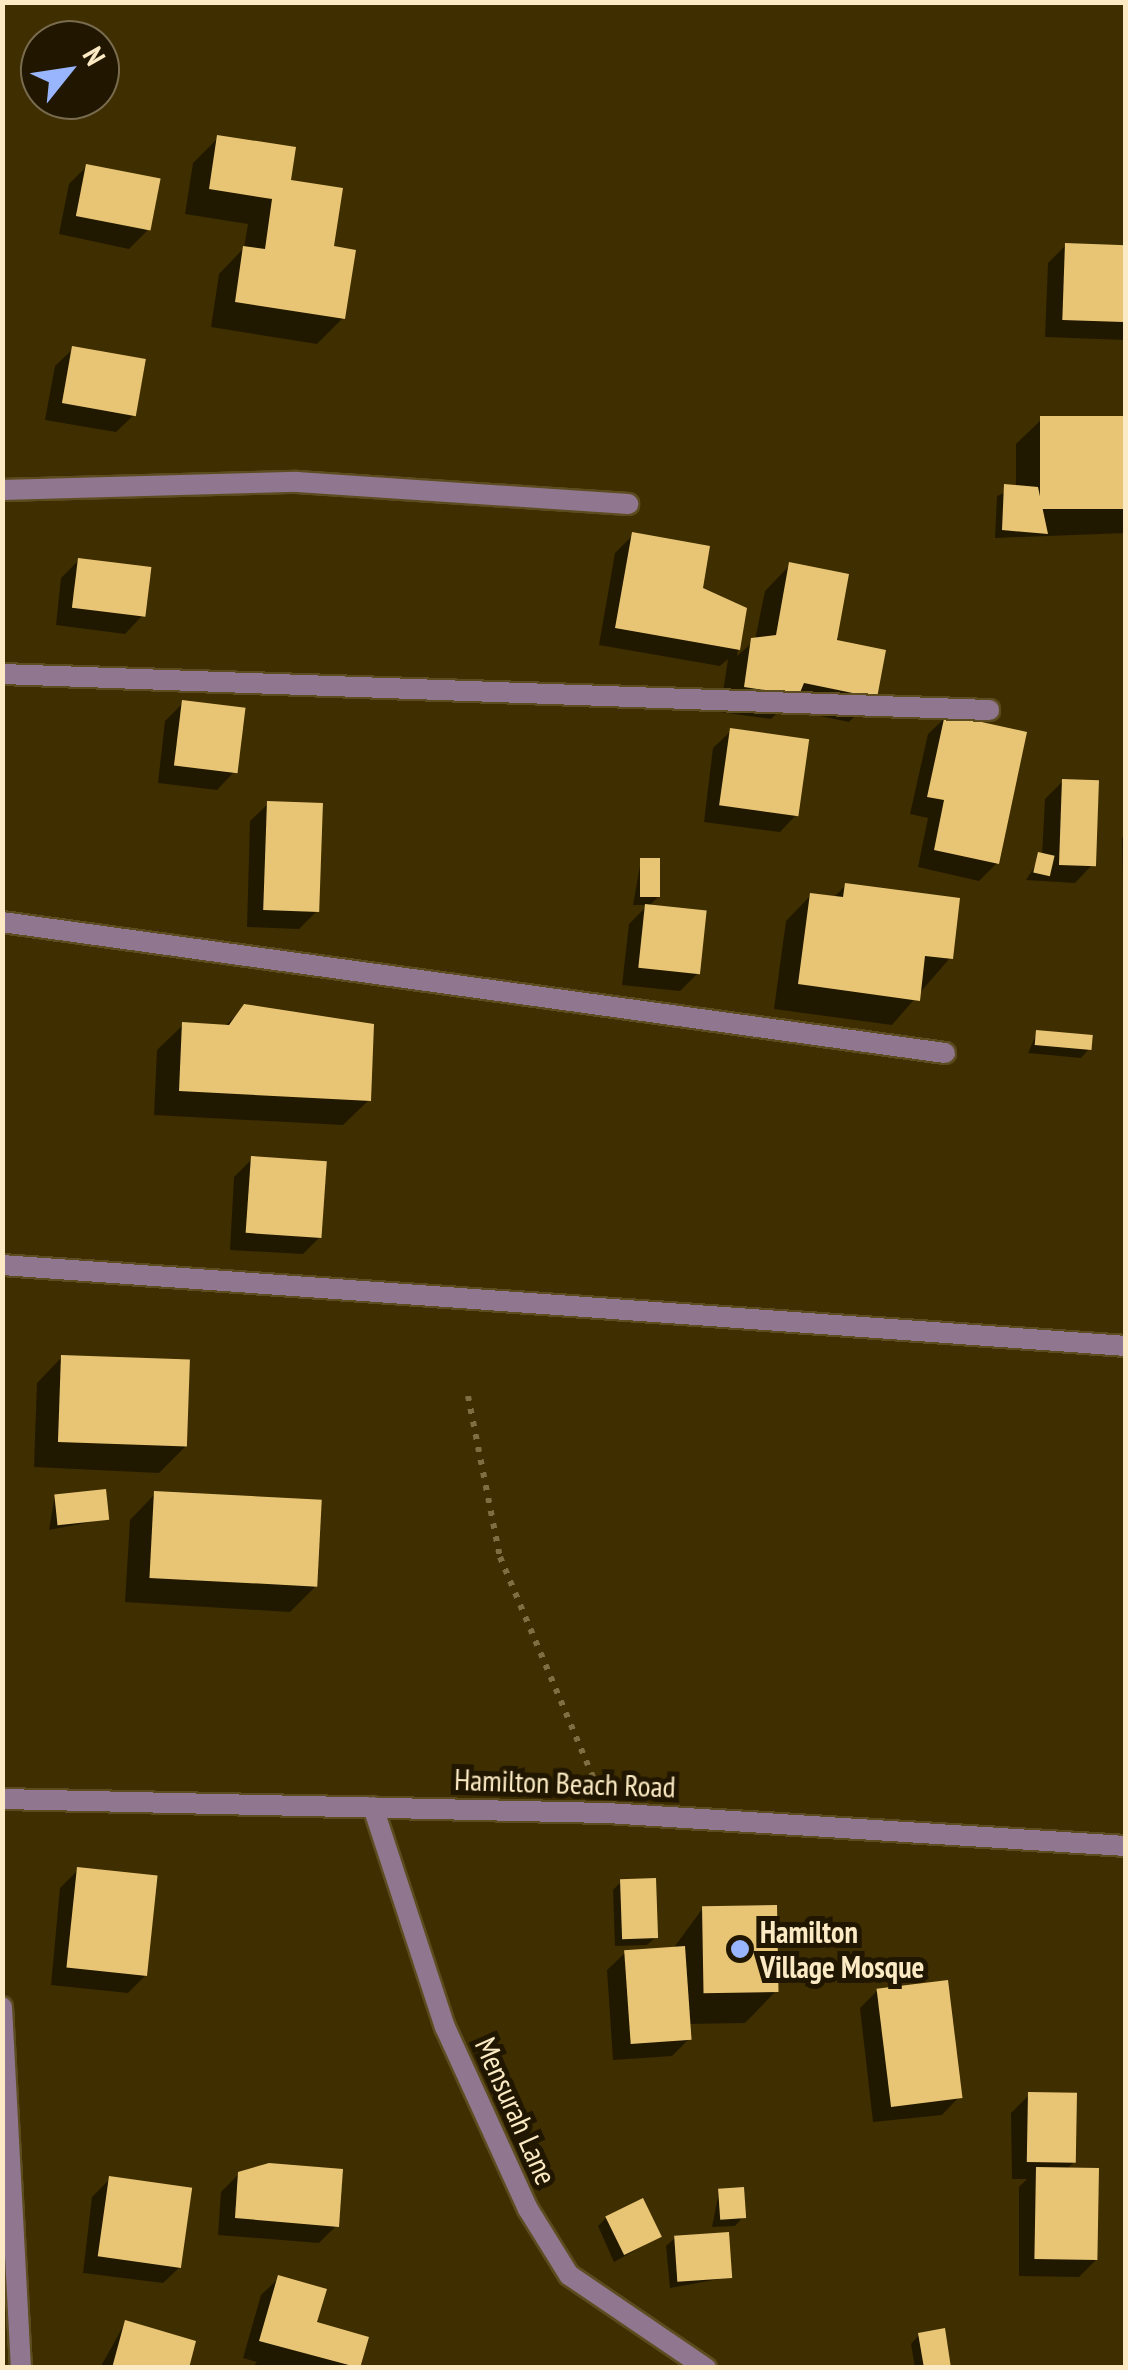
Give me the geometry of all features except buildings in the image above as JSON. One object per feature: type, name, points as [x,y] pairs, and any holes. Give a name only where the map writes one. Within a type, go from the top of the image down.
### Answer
[{"type":"street","points":[[2,490],[297,482],[628,504]]},
{"type":"street","points":[[2,674],[989,710]]},
{"type":"street","points":[[2,922],[945,1052]]},
{"type":"street","points":[[2,1265],[1126,1346]]},
{"type":"street","name":"Hamilton Beach Road","points":[[2,1798],[608,1813],[1126,1846]]},
{"type":"street","name":"Mensurah Lane","points":[[373,1808],[445,2027],[528,2209],[569,2275],[706,2368]]},
{"type":"street","points":[[2,2007],[22,2368]]},
{"type":"path","points":[[468,1396],[500,1558],[608,1813]]},
{"type":"place","name":"Hamilton Village Mosque","points":[[740,1949]]}]
